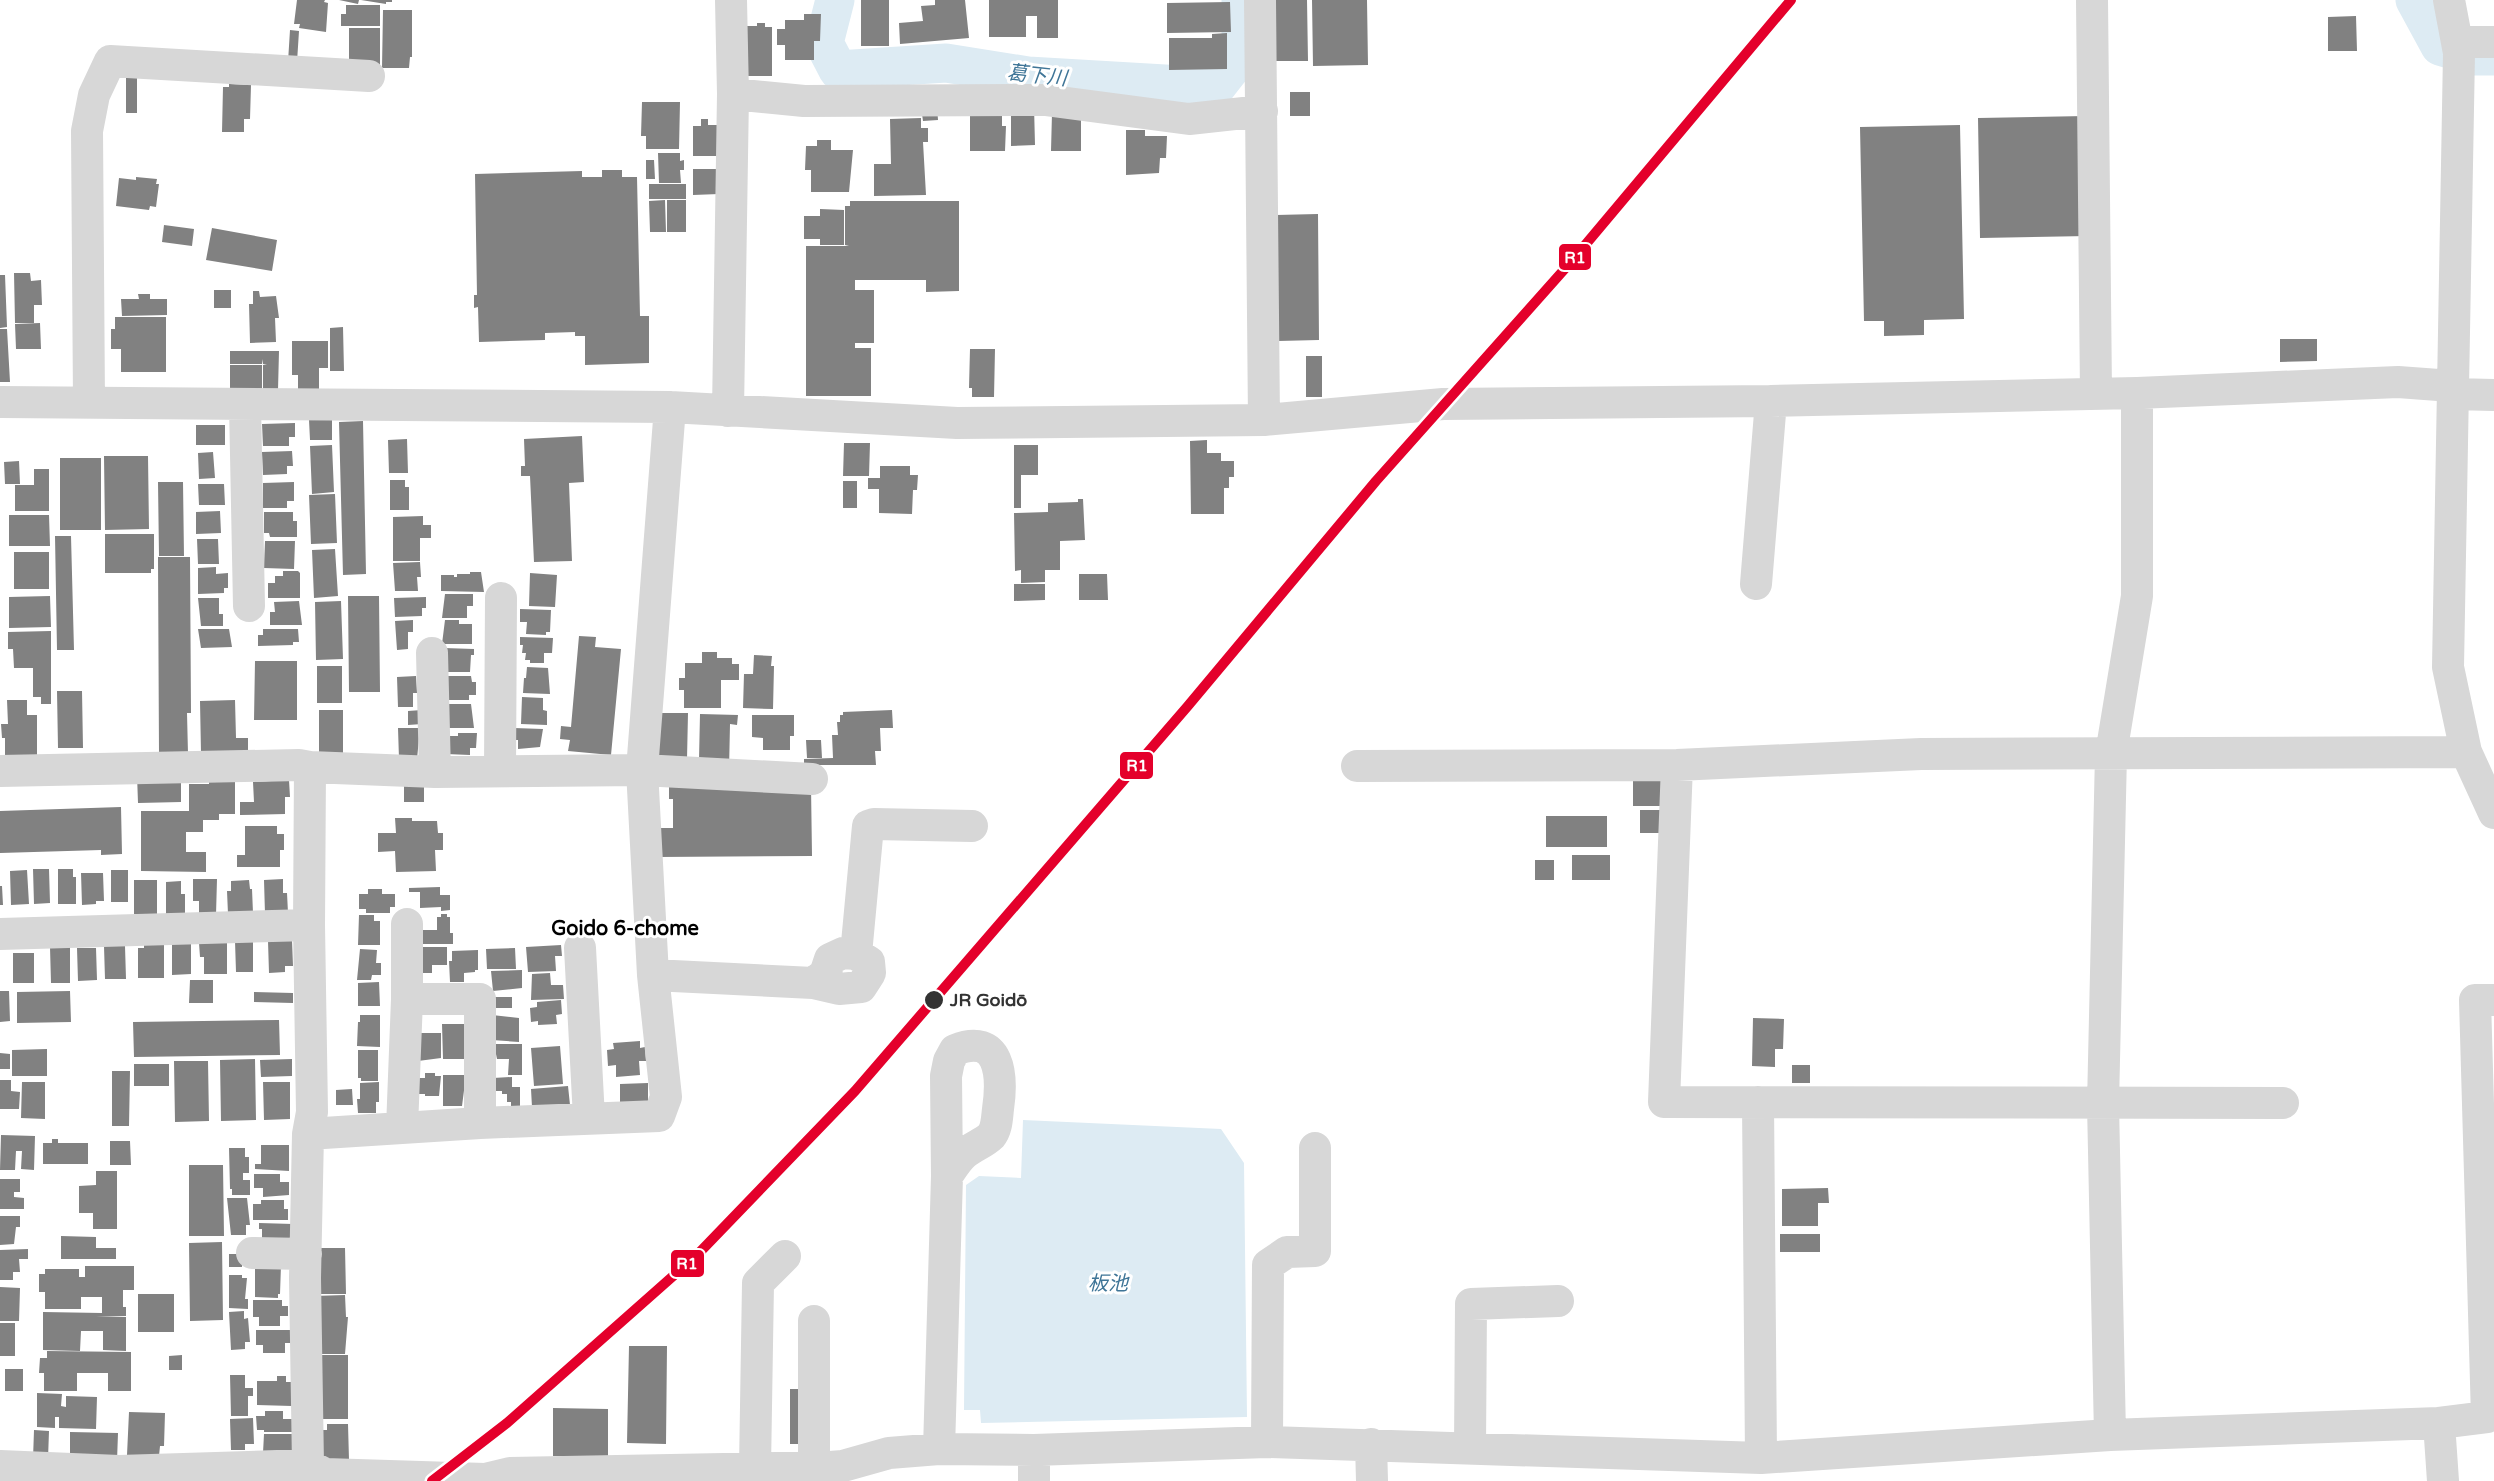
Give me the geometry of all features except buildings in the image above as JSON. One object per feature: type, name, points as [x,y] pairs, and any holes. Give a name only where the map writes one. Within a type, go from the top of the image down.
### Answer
[{"type":"street","points":[[728,411],[733,94],[731,0]]},
{"type":"street","points":[[1260,0],[1264,420]]},
{"type":"street","points":[[2092,0],[2096,393]]},
{"type":"street","points":[[2449,0],[2459,53],[2448,667],[2466,752],[2494,813]]},
{"type":"street","points":[[2457,42],[2494,42]]},
{"type":"street","points":[[89,402],[87,131],[94,95],[110,61],[369,76]]},
{"type":"street","points":[[733,94],[804,101],[1045,100],[1190,119],[1262,111]]},
{"type":"street","points":[[0,402],[670,407],[957,423],[1264,420],[1443,404],[1771,401],[2137,393],[2398,382],[2494,395]]},
{"type":"street","points":[[2110,1435],[2103,1104],[2111,754],[2137,596],[2137,393]]},
{"type":"street","points":[[1756,584],[1771,401]]},
{"type":"street","points":[[245,404],[249,606]]},
{"type":"street","points":[[308,1134],[480,1123],[659,1116],[666,1097],[653,975],[642,770],[670,407]]},
{"type":"street","points":[[500,770],[501,598]]},
{"type":"street","points":[[432,652],[435,772]]},
{"type":"street","points":[[1357,766],[1677,765],[1921,754],[2466,752]]},
{"type":"street","points":[[0,771],[299,765],[435,772],[642,770],[812,779]]},
{"type":"street","points":[[1677,765],[1664,1102],[2283,1103]]},
{"type":"street","points":[[308,1465],[306,1254],[308,1134],[312,1112],[309,925],[310,767]]},
{"type":"street","points":[[653,975],[813,983],[839,989],[861,987],[870,973],[869,962],[856,954],[868,826],[874,824],[972,826]]},
{"type":"street","points":[[402,1128],[407,999],[407,924]]},
{"type":"street","points":[[0,934],[309,925]]},
{"type":"street","points":[[580,948],[589,1118]]},
{"type":"street","points":[[407,999],[480,999],[480,1123]]},
{"type":"street","points":[[0,1466],[119,1471],[308,1465],[325,1474],[485,1479],[510,1473],[672,1475],[756,1468],[843,1466],[889,1453],[939,1449],[1034,1450],[1267,1442],[1761,1458],[2110,1435],[2439,1423],[2491,1417],[2475,1000],[2494,1000]]},
{"type":"street","points":[[1758,1102],[1761,1458]]},
{"type":"street","points":[[1267,1442],[1268,1265],[1287,1252],[1316,1251],[1315,1148]]},
{"type":"street","points":[[939,1449],[947,1176]]},
{"type":"street","points":[[252,1253],[306,1254]]},
{"type":"street","points":[[756,1468],[758,1283],[785,1256]]},
{"type":"street","points":[[1470,1448],[1471,1304],[1558,1301]]},
{"type":"street","points":[[814,1321],[814,1467]]},
{"type":"street","points":[[2439,1423],[2443,1481]]},
{"type":"street","points":[[1371,1444],[1372,1481]]},
{"type":"street","points":[[1034,1450],[1034,1481]]},
{"type":"water","name":"板池","points":[[1023,1120],[1221,1129],[1244,1163],[1247,1417],[981,1423],[980,1410],[964,1410],[966,1185],[979,1176],[1021,1178]]},
{"type":"waterway","name":"葛下川","points":[[835,0],[824,43],[838,70],[946,63],[1028,76],[1216,87],[1241,55],[1241,0]]},
{"type":"waterway","name":"葛下川","points":[[2415,0],[2440,46],[2473,56],[2494,56]]},
{"type":"transit line","name":"R1","points":[[432,1481],[507,1423],[698,1254],[855,1091],[1187,707],[1376,481],[1570,263],[1791,0]]},
{"type":"place","name":"JR Goidō","points":[[934,1000]]},
{"type":"district","name":"Goido 6-chome","points":[[625,928]]}]
